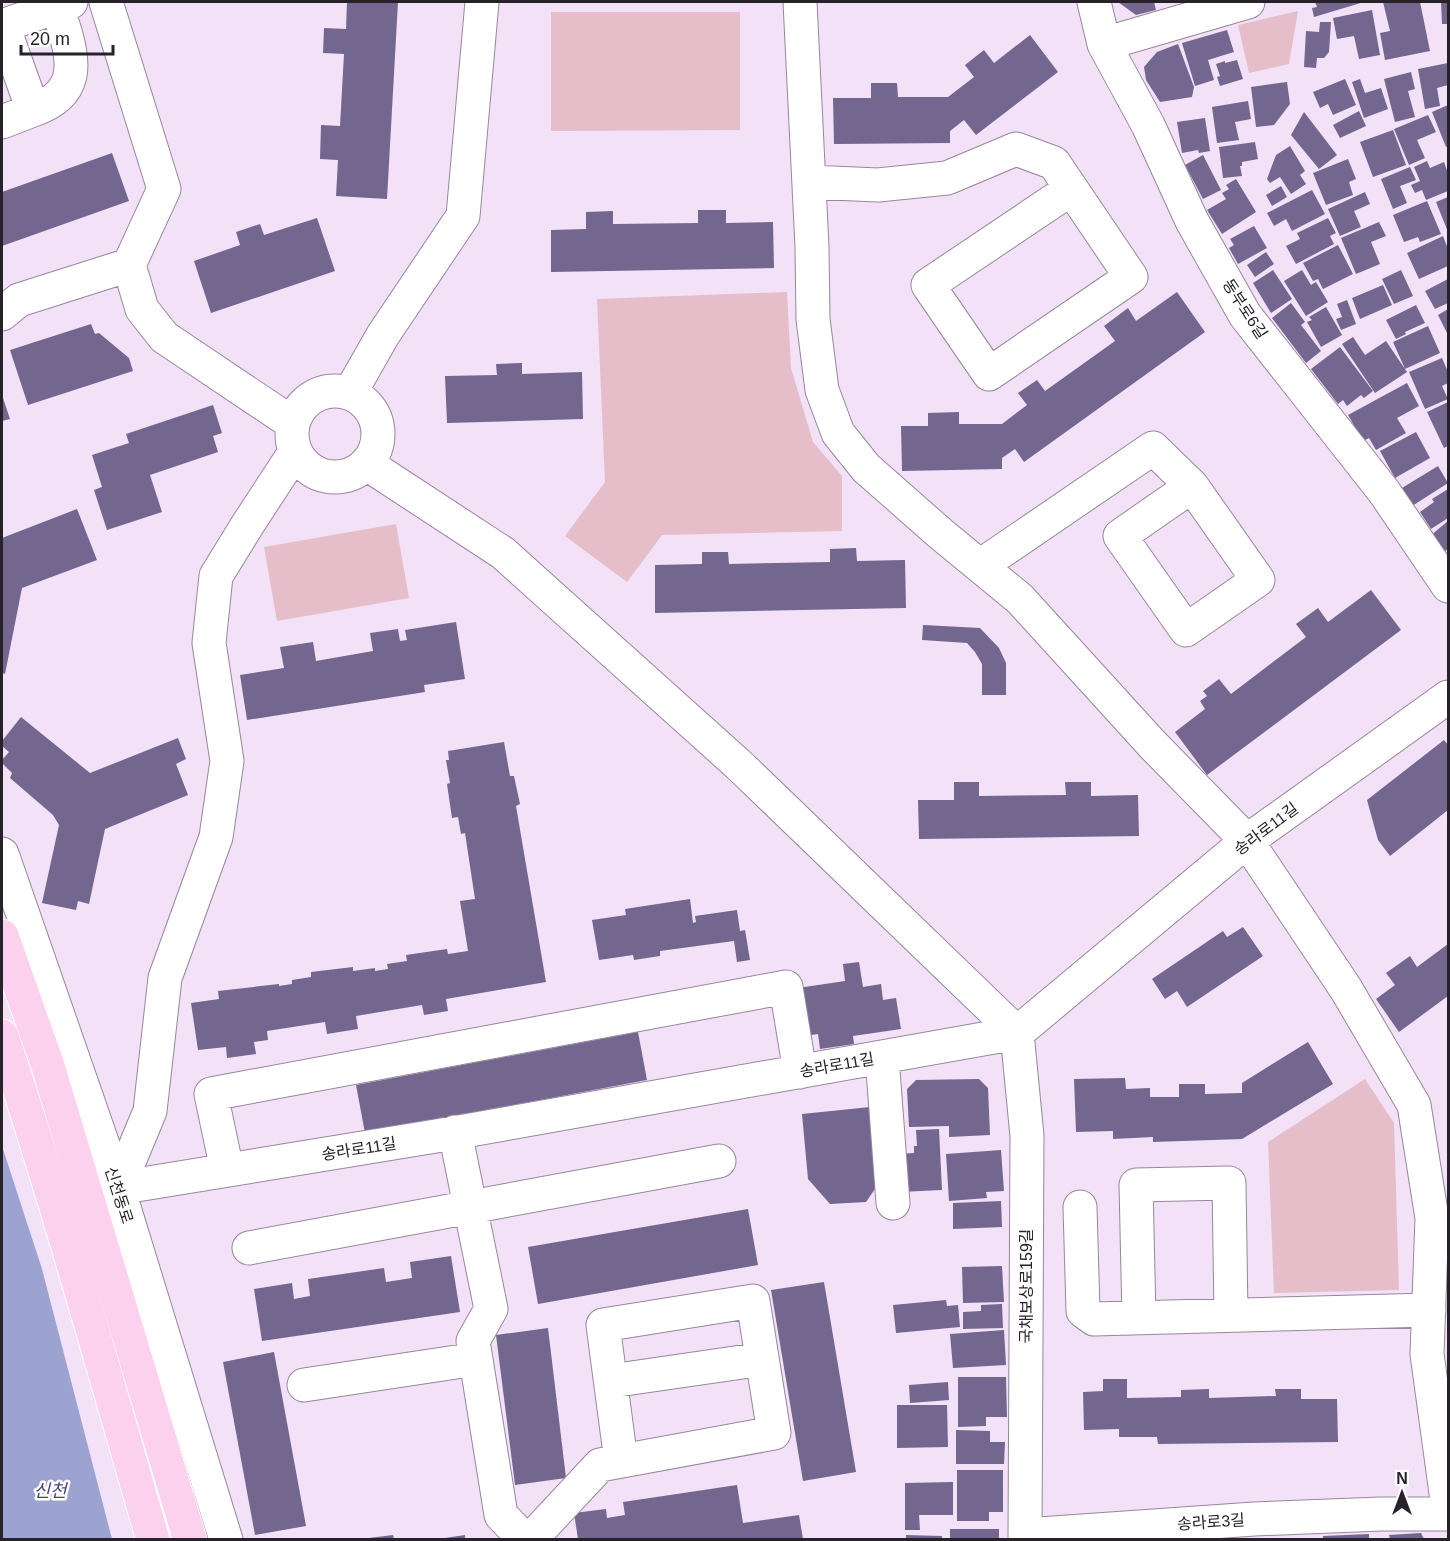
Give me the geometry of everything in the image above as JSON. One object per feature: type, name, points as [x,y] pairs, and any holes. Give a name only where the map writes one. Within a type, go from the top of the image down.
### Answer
[{"type":"main road","name":"신천동로","points":[[2,936],[48,1066],[190,1539]]},
{"type":"main road","points":[[2,1036],[83,1299],[153,1539]]},
{"type":"street","points":[[105,2],[164,189],[129,265],[142,309],[164,337],[294,437],[316,473],[330,477],[345,476],[358,471],[367,464],[375,449],[378,436],[377,423],[371,410],[362,399],[336,390],[322,392],[309,398],[298,409],[294,437],[248,524],[216,576],[209,643],[227,761],[216,837],[165,978],[150,1111],[118,1188]]},
{"type":"street","points":[[350,393],[383,335],[463,216],[482,2]]},
{"type":"street","points":[[800,2],[812,247],[813,319],[822,390],[838,433],[866,468],[1020,599],[1152,744],[1247,841],[1347,989],[1413,1105],[1437,1174],[1432,1218],[1436,1299],[1427,1354],[1440,1519]]},
{"type":"street","name":"동부로6길","points":[[1094,2],[1104,44],[1148,125],[1192,221],[1245,315],[1385,493],[1449,586]]},
{"type":"street","points":[[1104,44],[1248,2]]},
{"type":"street","points":[[2,122],[48,105],[67,86],[70,76],[71,52],[67,13],[2,26],[33,110]]},
{"type":"street","points":[[809,182],[878,185],[947,178],[1016,149],[1054,163],[1131,277],[989,374],[928,285],[1071,189]]},
{"type":"street","points":[[2,314],[19,300],[129,265]]},
{"type":"street","points":[[980,566],[1153,448],[1191,486]]},
{"type":"street","points":[[367,464],[503,554],[739,765],[1017,1033]]},
{"type":"street","name":"송라로11길","points":[[118,1188],[455,1132],[1017,1033],[1247,841],[1449,697]]},
{"type":"street","name":"신천동로","points":[[2,854],[118,1188],[226,1539]]},
{"type":"street","points":[[227,1170],[211,1094],[786,987],[800,1072]]},
{"type":"street","name":"국채보상로159길","points":[[1017,1033],[1027,1136],[1025,1537]]},
{"type":"street","points":[[882,1057],[893,1203]]},
{"type":"street","points":[[455,1132],[491,1309],[473,1341],[501,1515],[525,1539]]},
{"type":"street","points":[[249,1248],[719,1161]]},
{"type":"street","points":[[1139,1318],[1136,1185],[1229,1183],[1231,1315]]},
{"type":"street","points":[[1080,1207],[1083,1311],[1095,1319],[1231,1315],[1436,1299]]},
{"type":"street","points":[[530,1539],[600,1465],[774,1433],[753,1301],[603,1325],[621,1461]]},
{"type":"street","points":[[304,1385],[476,1359]]},
{"type":"street","points":[[611,1381],[762,1359]]},
{"type":"street","name":"송라로3길","points":[[1025,1537],[1382,1527],[1440,1519]]},
{"type":"shaded area","points":[[1298,11],[1289,64],[1249,73],[1238,25]]},
{"type":"shaded area","points":[[551,12],[740,12],[740,130],[551,131]]},
{"type":"shaded area","points":[[787,292],[791,368],[813,442],[842,476],[842,531],[662,535],[627,582],[565,536],[605,482],[597,299]]},
{"type":"shaded area","points":[[396,524],[409,598],[277,621],[264,547]]},
{"type":"shaded area","points":[[1365,1079],[1394,1123],[1399,1290],[1274,1293],[1268,1142]]},
{"type":"water","name":"신천","points":[[2,1146],[42,1269],[112,1539],[2,1539]]},
{"type":"building","points":[[347,2],[398,2],[387,199],[336,196],[338,160],[320,159],[321,125],[340,126],[344,54],[323,53],[324,28],[346,29]]},
{"type":"building","points":[[1118,2],[1154,2],[1156,10],[1136,15]]},
{"type":"building","points":[[1315,2],[1364,2],[1314,17],[1312,8],[1317,7]]},
{"type":"building","points":[[1383,2],[1420,2],[1430,51],[1385,60],[1380,33],[1390,31]]},
{"type":"building","points":[[1441,2],[1448,2],[1448,24],[1442,24]]},
{"type":"building","points":[[1372,10],[1380,55],[1359,59],[1354,36],[1337,39],[1333,18]]},
{"type":"building","points":[[1320,22],[1331,22],[1329,52],[1324,58],[1317,58],[1316,68],[1304,67],[1306,31],[1319,32]]},
{"type":"building","points":[[1227,30],[1234,52],[1208,60],[1214,80],[1195,86],[1182,43]]},
{"type":"building","points":[[1030,35],[1058,72],[976,135],[964,120],[950,131],[950,143],[834,144],[833,98],[871,98],[871,83],[897,83],[898,97],[948,97],[974,77],[965,65],[984,50],[994,63]]},
{"type":"building","points":[[1178,44],[1194,87],[1192,97],[1160,102],[1146,80],[1144,67],[1157,52]]},
{"type":"building","points":[[1237,60],[1243,79],[1220,86],[1216,64]]},
{"type":"building","points":[[1448,63],[1448,85],[1437,88],[1440,106],[1425,109],[1418,69]]},
{"type":"building","points":[[1411,72],[1415,89],[1408,91],[1415,117],[1395,122],[1384,79]]},
{"type":"building","points":[[1345,79],[1356,105],[1333,115],[1328,104],[1320,108],[1313,92]]},
{"type":"building","points":[[1360,79],[1365,93],[1381,88],[1388,109],[1364,118],[1352,82]]},
{"type":"building","points":[[1287,82],[1290,104],[1274,125],[1256,127],[1251,87]]},
{"type":"building","points":[[1248,101],[1251,119],[1235,122],[1239,140],[1217,143],[1212,107]]},
{"type":"building","points":[[1448,105],[1448,146],[1446,147],[1432,112]]},
{"type":"building","points":[[1359,111],[1366,126],[1340,138],[1333,125]]},
{"type":"building","points":[[1304,112],[1337,155],[1319,169],[1291,135]]},
{"type":"building","points":[[1428,115],[1436,132],[1417,140],[1425,158],[1409,165],[1394,129]]},
{"type":"building","points":[[1205,118],[1210,151],[1199,153],[1198,150],[1182,153],[1177,122]]},
{"type":"building","points":[[1393,130],[1406,165],[1373,177],[1360,142]]},
{"type":"building","points":[[1255,142],[1258,159],[1242,162],[1240,166],[1242,176],[1223,178],[1219,147]]},
{"type":"building","points":[[1290,146],[1305,171],[1300,175],[1306,184],[1291,194],[1280,177],[1270,183],[1267,179],[1276,155]]},
{"type":"building","points":[[112,153],[129,201],[2,246],[2,192]]},
{"type":"building","points":[[1203,155],[1221,190],[1203,199],[1185,165]]},
{"type":"building","points":[[1348,159],[1356,179],[1349,182],[1353,195],[1326,205],[1313,173]]},
{"type":"building","points":[[1427,161],[1430,168],[1444,162],[1448,173],[1448,191],[1426,200],[1422,190],[1415,193],[1411,185],[1420,181],[1414,167]]},
{"type":"building","points":[[1410,167],[1416,180],[1400,186],[1407,203],[1393,209],[1381,179]]},
{"type":"building","points":[[1236,179],[1256,212],[1222,234],[1207,210],[1226,199],[1222,193],[1229,189],[1226,185]]},
{"type":"building","points":[[1281,186],[1287,197],[1272,206],[1266,195]]},
{"type":"building","points":[[1312,190],[1325,214],[1292,231],[1286,219],[1274,226],[1267,213]]},
{"type":"building","points":[[1365,192],[1370,204],[1354,211],[1361,227],[1340,236],[1328,209]]},
{"type":"building","points":[[1448,197],[1448,232],[1436,202]]},
{"type":"building","points":[[1427,201],[1441,234],[1420,242],[1418,237],[1404,242],[1393,215]]},
{"type":"building","points":[[698,210],[726,210],[726,223],[773,222],[774,268],[551,272],[551,230],[586,229],[586,212],[613,211],[613,224],[698,223]]},
{"type":"building","points":[[317,218],[335,271],[211,313],[194,261],[240,245],[236,232],[260,224],[264,235]]},
{"type":"building","points":[[1328,218],[1336,233],[1330,236],[1334,244],[1296,264],[1286,246],[1300,239],[1297,233]]},
{"type":"building","points":[[1379,222],[1386,236],[1371,242],[1380,264],[1356,274],[1341,238]]},
{"type":"building","points":[[1254,226],[1267,248],[1238,264],[1229,248],[1234,245],[1230,239]]},
{"type":"building","points":[[1443,236],[1448,249],[1448,266],[1419,279],[1407,253]]},
{"type":"building","points":[[1338,245],[1353,274],[1323,289],[1318,279],[1313,281],[1303,263]]},
{"type":"building","points":[[1266,252],[1274,264],[1255,277],[1247,265]]},
{"type":"building","points":[[1273,270],[1292,299],[1271,313],[1253,283]]},
{"type":"building","points":[[1302,270],[1311,285],[1316,282],[1328,302],[1306,316],[1284,281]]},
{"type":"building","points":[[1401,270],[1413,296],[1394,304],[1382,279]]},
{"type":"building","points":[[1448,279],[1448,303],[1435,309],[1425,291]]},
{"type":"building","points":[[1383,285],[1392,305],[1360,319],[1352,298]]},
{"type":"building","points":[[1177,292],[1205,332],[1024,462],[1015,449],[1002,458],[1002,469],[902,471],[901,426],[928,426],[928,413],[959,412],[959,424],[1002,424],[1027,405],[1018,393],[1037,380],[1045,391],[1115,341],[1104,326],[1128,308],[1136,321]]},
{"type":"building","points":[[1347,300],[1356,324],[1341,330],[1336,319],[1342,317],[1337,304]]},
{"type":"building","points":[[1291,303],[1305,322],[1301,325],[1321,351],[1306,363],[1272,318]]},
{"type":"building","points":[[1416,305],[1425,323],[1396,339],[1386,320]]},
{"type":"building","points":[[1326,307],[1342,335],[1321,347],[1307,322],[1312,320],[1309,317]]},
{"type":"building","points":[[1448,309],[1448,335],[1438,315]]},
{"type":"building","points":[[91,324],[95,334],[99,333],[129,358],[133,371],[28,405],[10,350]]},
{"type":"building","points":[[1428,326],[1440,353],[1405,369],[1393,342]]},
{"type":"building","points":[[1353,337],[1365,355],[1386,341],[1407,372],[1375,393],[1342,344]]},
{"type":"building","points":[[1340,347],[1373,391],[1364,398],[1361,395],[1347,406],[1343,400],[1338,404],[1311,369]]},
{"type":"building","points":[[1442,358],[1448,372],[1448,383],[1442,386],[1448,399],[1425,409],[1409,372]]},
{"type":"building","points":[[522,363],[522,374],[582,372],[583,419],[447,423],[445,376],[497,375],[496,364]]},
{"type":"building","points":[[1407,383],[1419,406],[1397,418],[1406,433],[1376,450],[1369,438],[1363,441],[1348,415]]},
{"type":"building","points":[[2,395],[10,419],[2,421]]},
{"type":"building","points":[[1448,402],[1448,446],[1444,448],[1427,412]]},
{"type":"building","points":[[213,405],[222,433],[213,436],[218,452],[150,475],[162,512],[107,530],[94,490],[102,487],[92,455],[129,443],[126,434]]},
{"type":"building","points":[[1416,432],[1430,458],[1395,478],[1380,451]]},
{"type":"building","points":[[1438,466],[1448,483],[1409,508],[1397,491]]},
{"type":"building","points":[[1448,489],[1448,518],[1431,529],[1420,512],[1434,502],[1432,499]]},
{"type":"building","points":[[77,509],[97,560],[22,588],[5,674],[2,673],[2,538]]},
{"type":"building","points":[[1448,521],[1448,549],[1444,552],[1430,536]]},
{"type":"building","points":[[856,548],[857,561],[905,560],[906,608],[655,613],[655,565],[702,564],[702,552],[728,552],[729,564],[830,562],[830,549]]},
{"type":"building","points":[[1371,590],[1401,630],[1207,775],[1175,732],[1205,709],[1200,701],[1207,696],[1203,691],[1219,679],[1231,694],[1306,637],[1296,624],[1318,608],[1328,622]]},
{"type":"building","points":[[456,622],[465,679],[424,685],[425,692],[247,720],[240,675],[284,668],[280,647],[313,642],[316,661],[373,651],[370,633],[398,629],[400,641],[407,640],[405,630]]},
{"type":"building","points":[[923,625],[980,628],[999,648],[1006,663],[1006,695],[982,695],[982,664],[975,652],[967,643],[922,640]]},
{"type":"building","points":[[21,717],[90,773],[178,738],[186,759],[176,764],[188,795],[105,829],[89,904],[78,901],[76,910],[42,903],[59,825],[53,815],[10,778],[12,773],[2,763],[9,752],[2,746],[2,741]]},
{"type":"building","points":[[1444,740],[1448,745],[1448,810],[1390,856],[1378,840],[1367,800]]},
{"type":"building","points":[[504,742],[510,776],[514,776],[520,804],[516,806],[546,982],[446,999],[448,1011],[424,1015],[422,1005],[356,1016],[358,1029],[327,1034],[325,1022],[267,1031],[268,1040],[254,1042],[256,1054],[227,1058],[226,1047],[198,1050],[191,1003],[219,999],[218,991],[292,984],[292,980],[311,977],[311,972],[353,967],[353,971],[388,969],[387,964],[407,961],[406,955],[447,949],[448,954],[468,951],[460,901],[475,899],[465,833],[461,834],[458,817],[452,818],[446,760],[449,760],[448,751]]},
{"type":"building","points":[[954,782],[979,782],[979,796],[1066,795],[1065,782],[1091,782],[1091,796],[1138,795],[1139,836],[919,839],[918,800],[954,800]]},
{"type":"building","points":[[690,899],[693,923],[696,922],[695,916],[737,910],[740,931],[745,930],[750,960],[737,962],[734,941],[660,951],[660,956],[634,960],[633,955],[599,960],[592,920],[626,915],[625,909]]},
{"type":"building","points":[[1243,927],[1263,956],[1187,1007],[1177,991],[1165,999],[1152,979],[1223,931],[1227,937]]},
{"type":"building","points":[[1448,944],[1448,996],[1399,1032],[1376,999],[1395,985],[1386,973],[1410,956],[1417,967]]},
{"type":"building","points":[[859,962],[863,987],[881,984],[883,1000],[896,998],[901,1029],[853,1036],[854,1044],[820,1049],[818,1034],[805,1036],[798,988],[845,981],[843,964]]},
{"type":"building","points":[[638,1032],[647,1080],[365,1133],[356,1085]]},
{"type":"building","points":[[1308,1042],[1333,1084],[1242,1139],[1153,1142],[1153,1137],[1113,1139],[1113,1131],[1076,1132],[1074,1079],[1125,1078],[1126,1089],[1150,1088],[1150,1097],[1179,1097],[1179,1084],[1205,1084],[1205,1094],[1242,1093],[1242,1083]]},
{"type":"building","points":[[979,1079],[988,1088],[990,1135],[949,1137],[949,1126],[909,1127],[907,1089],[916,1080]]},
{"type":"building","points":[[880,1106],[886,1173],[866,1202],[830,1204],[808,1179],[802,1114]]},
{"type":"building","points":[[939,1129],[942,1190],[899,1192],[898,1154],[914,1153],[914,1146],[917,1146],[916,1130]]},
{"type":"building","points":[[1001,1150],[1004,1191],[986,1192],[987,1198],[949,1201],[946,1154]]},
{"type":"building","points":[[1001,1201],[1002,1227],[953,1229],[953,1203]]},
{"type":"building","points":[[748,1209],[758,1265],[538,1304],[528,1247]]},
{"type":"building","points":[[451,1256],[460,1312],[262,1341],[254,1289],[292,1283],[294,1299],[310,1296],[308,1279],[384,1268],[386,1282],[412,1278],[410,1262]]},
{"type":"building","points":[[1002,1266],[1004,1302],[963,1303],[962,1267]]},
{"type":"building","points":[[824,1282],[856,1472],[803,1481],[771,1290]]},
{"type":"building","points":[[946,1300],[947,1306],[958,1305],[960,1327],[896,1333],[893,1305]]},
{"type":"building","points":[[1002,1304],[1003,1328],[963,1329],[963,1312],[981,1311],[981,1305]]},
{"type":"building","points":[[548,1328],[566,1478],[515,1485],[496,1335]]},
{"type":"building","points":[[1004,1330],[1006,1365],[953,1368],[950,1334]]},
{"type":"building","points":[[274,1352],[306,1526],[255,1535],[223,1362]]},
{"type":"building","points":[[958,1377],[1006,1377],[1007,1417],[986,1417],[986,1426],[958,1427]]},
{"type":"building","points":[[1103,1379],[1127,1379],[1127,1398],[1181,1397],[1181,1390],[1209,1389],[1209,1398],[1276,1396],[1275,1389],[1301,1389],[1301,1399],[1337,1399],[1338,1442],[1158,1444],[1157,1437],[1119,1437],[1119,1429],[1084,1430],[1083,1392],[1103,1391]]},
{"type":"building","points":[[948,1382],[949,1400],[910,1403],[909,1385]]},
{"type":"building","points":[[897,1405],[947,1405],[948,1447],[897,1448]]},
{"type":"building","points":[[956,1430],[990,1431],[990,1442],[1005,1442],[1004,1464],[956,1464]]},
{"type":"building","points":[[957,1470],[1003,1470],[1003,1512],[989,1512],[989,1521],[957,1521]]},
{"type":"building","points":[[953,1482],[953,1515],[919,1515],[920,1530],[905,1530],[905,1483]]},
{"type":"building","points":[[737,1485],[743,1523],[799,1515],[803,1539],[578,1539],[574,1513],[606,1509],[607,1518],[625,1515],[623,1502]]},
{"type":"building","points":[[950,1529],[999,1529],[999,1539],[950,1539]]},
{"type":"building","points":[[1421,1533],[1424,1539],[1390,1539],[1389,1535]]},
{"type":"building","points":[[1369,1534],[1369,1539],[1323,1539],[1323,1536]]},
{"type":"building","points":[[393,1535],[394,1539],[369,1539],[369,1538]]},
{"type":"building","points":[[465,1535],[465,1539],[445,1539],[445,1538]]},
{"type":"building","points":[[906,1535],[942,1536],[942,1539],[906,1539]]}]
